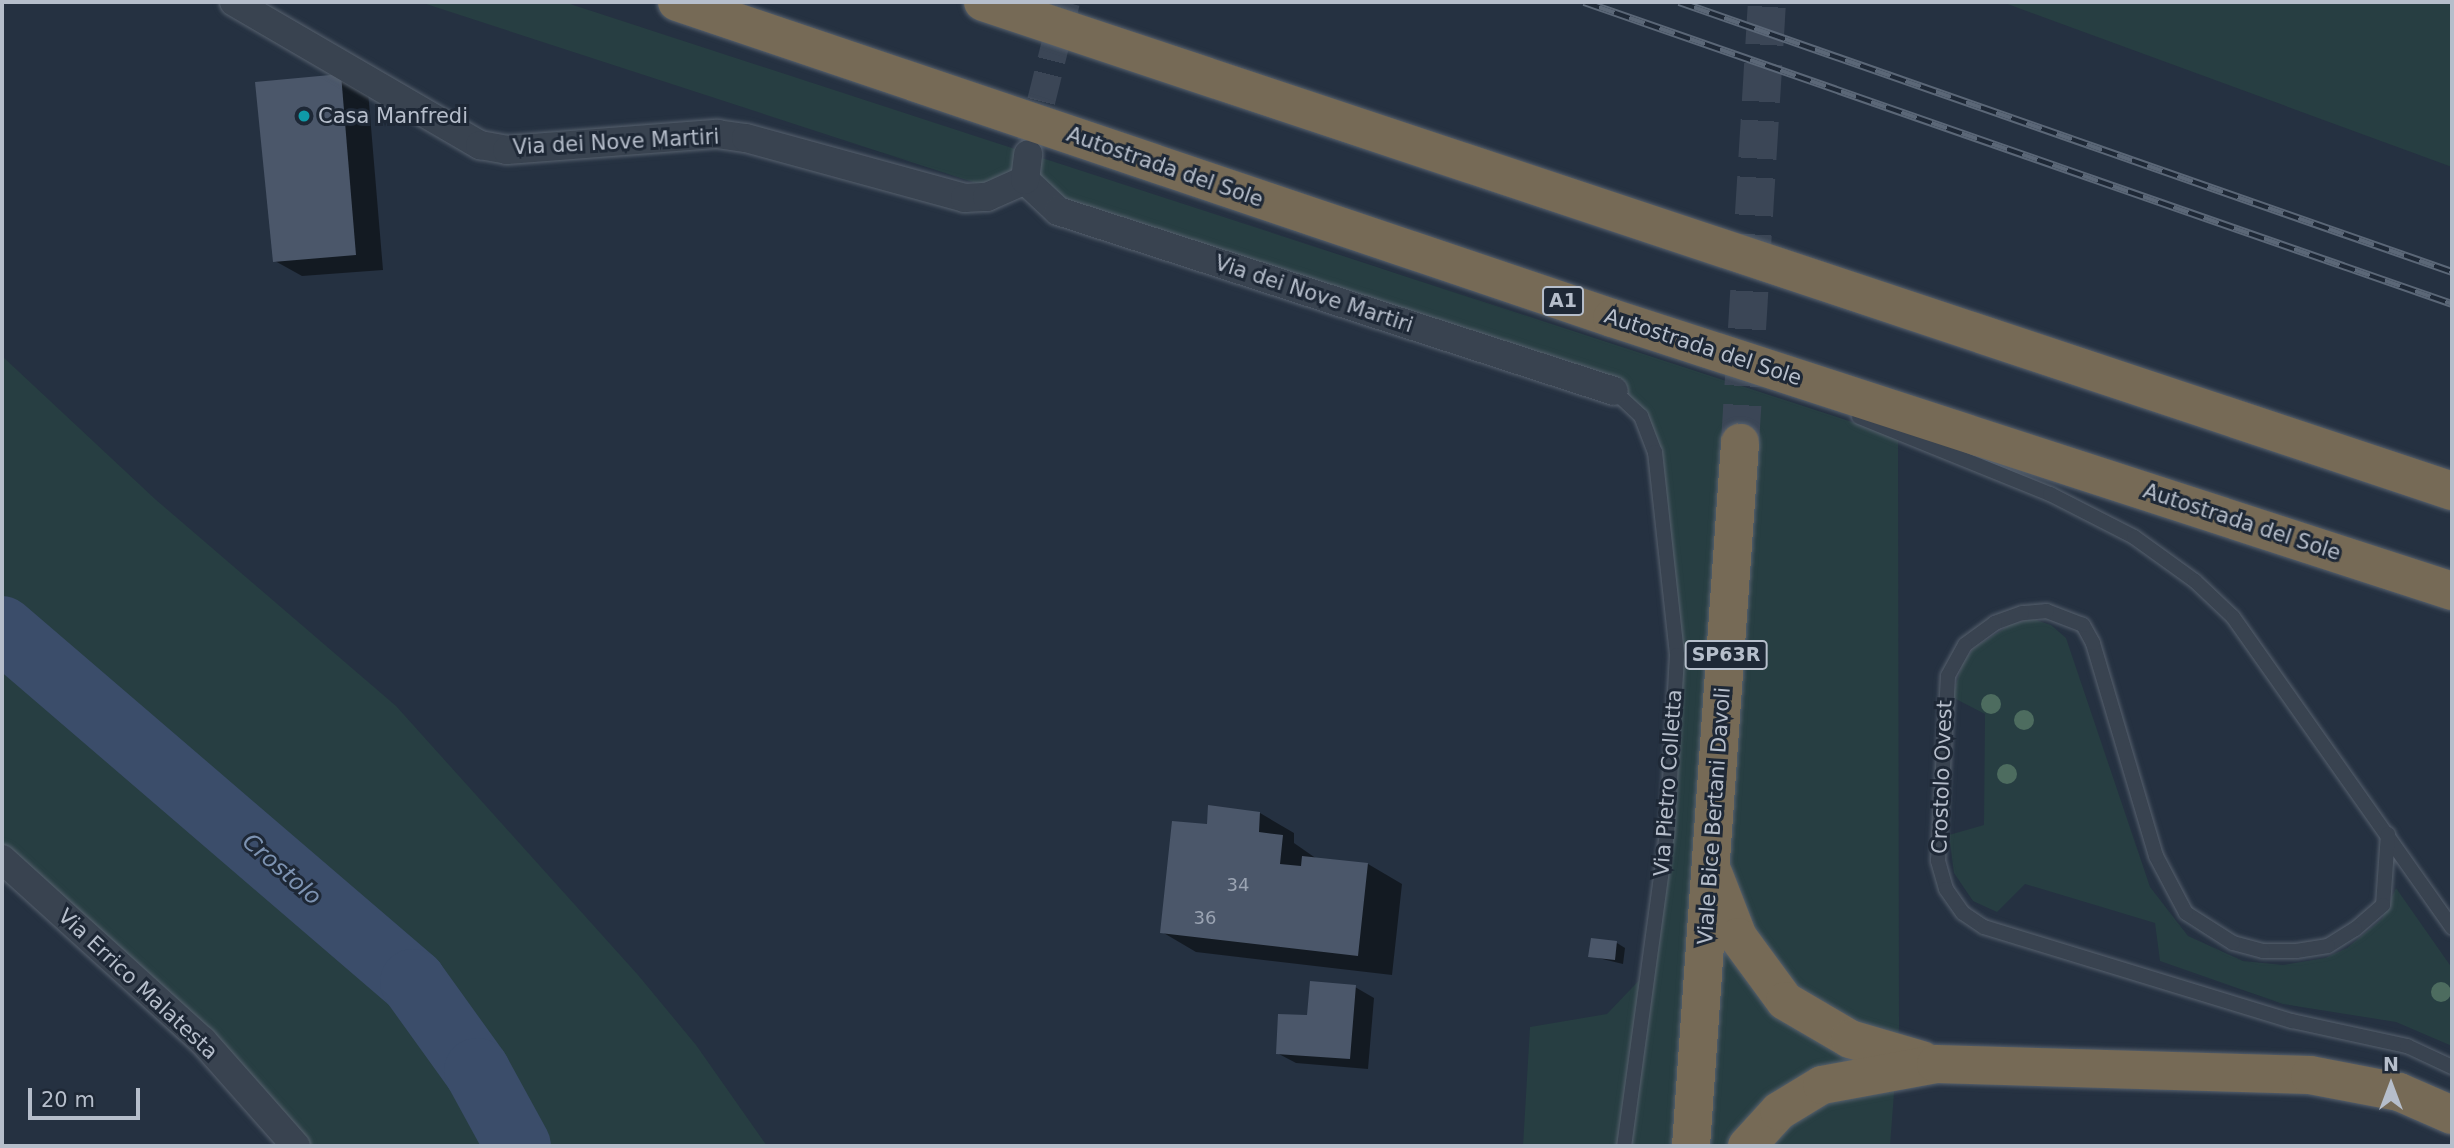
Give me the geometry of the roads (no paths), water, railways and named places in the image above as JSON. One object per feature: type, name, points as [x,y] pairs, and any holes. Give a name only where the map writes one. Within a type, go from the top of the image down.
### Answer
[{"type":"highway","name":"Autostrada del Sole","points":[[677,2],[1612,318],[2452,591]]},
{"type":"highway","points":[[983,2],[2452,491]]},
{"type":"highway","name":"Viale Bice Bertani Davoli","points":[[1691,1146],[1740,443]]},
{"type":"highway","points":[[1710,866],[1738,937],[1785,1001],[1850,1040],[1936,1064]]},
{"type":"highway","points":[[1747,1146],[1779,1111],[1822,1085],[1936,1064],[2310,1075],[2390,1089],[2452,1115]]},
{"type":"street","name":"Via dei Nove Martiri","points":[[234,2],[480,145],[507,150],[717,134],[746,138],[965,198],[987,197],[1027,167],[1058,211],[1614,391]]},
{"type":"street","name":"Via Errico Malatesta","points":[[2,859],[203,1041],[296,1146]]},
{"type":"lane","points":[[1612,318],[2050,495],[2134,537],[2195,581],[2233,617],[2452,927]]},
{"type":"lane","name":"Via Pietro Colletta","points":[[1614,391],[1641,416],[1655,452],[1676,655],[1667,833],[1624,1146]]},
{"type":"lane","name":"Crostolo Ovest","points":[[2388,834],[2383,905],[2355,929],[2328,946],[2295,951],[2263,951],[2233,943],[2186,913],[2156,856],[2093,643],[2083,625],[2047,611],[2004,620],[1976,634],[1948,676],[1938,861],[1946,889],[1963,913],[1984,926],[2292,1021],[2407,1046],[2452,1067]]},
{"type":"waterway","name":"Crostolo","points":[[2,629],[413,982],[477,1071],[518,1146]]},
{"type":"tunnel","points":[[1031,142],[1066,2]]},
{"type":"tunnel","points":[[1740,443],[1767,2]]},
{"type":"railway","points":[[1584,2],[2452,304]]},
{"type":"railway","points":[[1679,2],[2452,272]]},
{"type":"place","name":"Casa Manfredi","points":[[304,116]]}]
